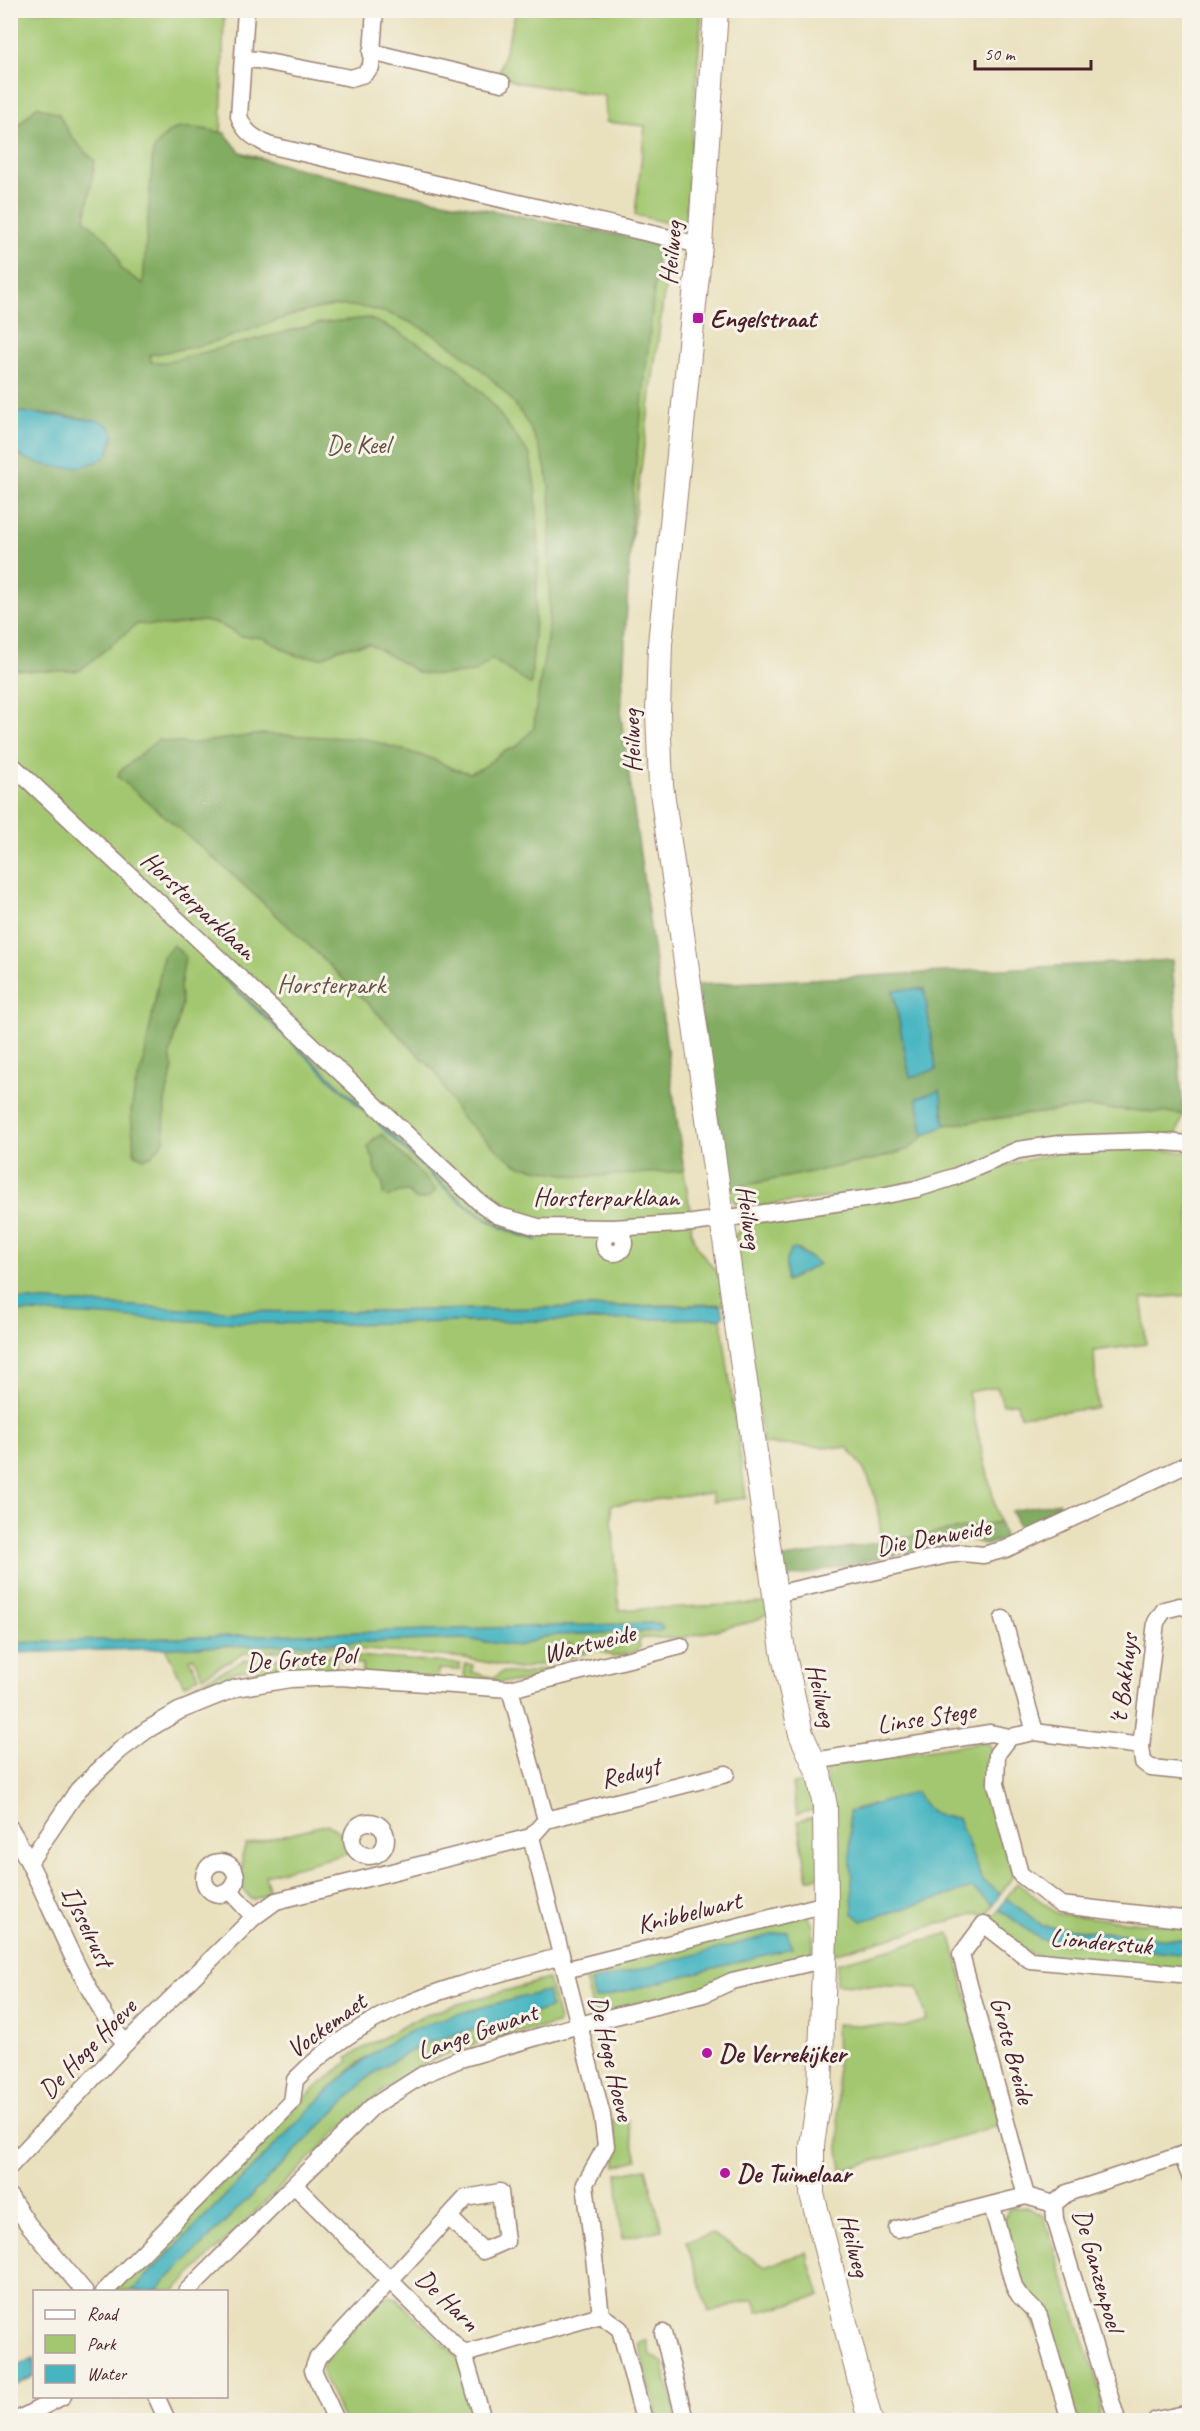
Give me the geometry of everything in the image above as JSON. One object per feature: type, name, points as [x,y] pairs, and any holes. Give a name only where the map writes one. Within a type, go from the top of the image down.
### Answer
[{"type":"street","points":[[246,10],[250,59],[239,116],[249,135],[267,145],[700,245]]},
{"type":"street","points":[[250,59],[351,78],[364,74],[371,67],[375,10]]},
{"type":"street","name":"Heilweg","points":[[716,10],[700,245],[660,644],[658,713],[661,785],[783,1651],[801,1734],[814,1761],[825,1806],[826,1904],[822,1960],[820,2090],[812,2145],[812,2194],[870,2421]]},
{"type":"street","points":[[371,52],[502,83]]},
{"type":"street","name":"Horsterparklaan","points":[[10,763],[478,1202],[497,1215],[538,1227],[644,1227],[721,1219],[871,1198],[916,1189],[954,1177],[1018,1150],[1059,1144],[1151,1141],[1190,1143]]},
{"type":"street","name":"Die Denweide","points":[[776,1594],[947,1555],[963,1553],[983,1555],[1006,1549],[1190,1463]]},
{"type":"street","name":"'t Bakhuys","points":[[1141,1746],[1156,1622],[1164,1610],[1180,1606],[1190,1608]]},
{"type":"street","points":[[1003,1619],[1035,1732]]},
{"type":"street","name":"Wartweide","points":[[510,1689],[681,1646]]},
{"type":"street","name":"De Grote Pol","points":[[30,1861],[78,1790],[119,1751],[147,1730],[179,1711],[236,1688],[290,1679],[340,1677],[510,1689]]},
{"type":"street","points":[[510,1689],[546,1820],[531,1837]]},
{"type":"street","name":"Linse Stege","points":[[814,1761],[990,1733],[1010,1737],[1035,1732],[1141,1746]]},
{"type":"street","points":[[1010,1737],[997,1754],[996,1784],[1020,1874],[1061,1905],[1190,1920]]},
{"type":"street","points":[[1141,1746],[1143,1762],[1150,1768],[1190,1772]]},
{"type":"street","name":"Reduyt","points":[[546,1820],[726,1774]]},
{"type":"street","name":"IJsselrust","points":[[10,1828],[30,1861],[47,1903],[89,1989],[115,2032],[126,2043]]},
{"type":"street","name":"De Hoge Hoeve","points":[[10,2166],[126,2043],[254,1917],[276,1901],[531,1837],[602,2115],[606,2146],[585,2184],[601,2315]]},
{"type":"street","points":[[373,1855],[379,1874]]},
{"type":"street","points":[[230,1891],[254,1917]]},
{"type":"street","name":"Knibbelwart","points":[[563,1963],[826,1904]]},
{"type":"street","name":"Lionderstuk","points":[[984,1924],[1030,1960],[1190,1976]]},
{"type":"street","name":"Grote Breide","points":[[984,1924],[961,1955],[1026,2196]]},
{"type":"street","name":"Lange Gewant","points":[[188,2290],[372,2107],[401,2087],[460,2058],[704,1994],[723,1984],[822,1960]]},
{"type":"street","name":"Vockemaet","points":[[106,2290],[292,2102],[295,2080],[335,2044],[366,2023],[408,2003],[563,1963]]},
{"type":"street","points":[[1186,2154],[1190,2176]]},
{"type":"street","name":"De Ganzenpoel","points":[[1117,2421],[1055,2219],[1054,2204],[1067,2193],[1186,2154]]},
{"type":"street","name":"De Harn","points":[[294,2185],[464,2354],[601,2315]]},
{"type":"street","points":[[897,2229],[1026,2196],[1054,2204]]},
{"type":"street","points":[[10,2197],[28,2224],[83,2290]]},
{"type":"street","points":[[992,2206],[1018,2297],[1031,2305],[1039,2316],[1070,2421]]},
{"type":"street","points":[[336,2421],[313,2370],[317,2359],[449,2217]]},
{"type":"street","points":[[601,2315],[620,2329],[644,2421]]},
{"type":"street","points":[[663,2333],[685,2421]]},
{"type":"street","points":[[464,2354],[483,2421]]},
{"type":"street","points":[[17,2421],[61,2398]]},
{"type":"street","points":[[156,2398],[166,2421]]},
{"type":"street","points":[[1156,2421],[1190,2413]]},
{"type":"green space","name":"Horsterpark","points":[[10,11],[224,11],[221,146],[666,279],[625,590],[618,718],[682,1171],[684,1171],[691,1216],[691,1231],[698,1248],[720,1277],[727,1304],[328,1312],[216,1311],[11,1299]]},
{"type":"green space","points":[[516,11],[702,11],[685,227],[635,215],[645,126],[606,122],[605,96],[515,82],[499,73]]},
{"type":"green space","name":"De Keel","points":[[37,106],[59,114],[74,139],[95,161],[85,220],[112,246],[121,269],[143,284],[153,151],[162,139],[179,128],[199,128],[225,133],[240,152],[248,156],[386,190],[659,243],[633,493],[621,717],[684,1171],[580,1177],[520,1166],[502,1154],[459,1115],[435,1071],[317,953],[221,864],[118,777],[119,772],[158,740],[188,744],[262,734],[366,739],[430,758],[454,769],[470,773],[482,768],[503,752],[516,747],[534,728],[547,641],[549,610],[551,511],[547,473],[540,450],[520,411],[490,377],[453,347],[426,330],[397,317],[366,308],[335,306],[290,316],[209,343],[150,355],[151,362],[165,362],[321,323],[368,318],[391,328],[454,364],[489,400],[530,455],[536,493],[539,549],[531,685],[492,659],[475,672],[440,675],[419,673],[370,644],[340,648],[322,658],[297,656],[263,638],[240,636],[219,624],[203,621],[167,626],[137,624],[79,671],[11,669],[10,449],[19,456],[110,427],[90,420],[61,415],[20,414],[11,416],[11,133]]},
{"type":"green space","points":[[173,945],[185,956],[180,988],[182,1004],[170,1055],[173,1069],[165,1101],[164,1141],[151,1156],[144,1158],[134,1153],[131,1112],[135,1087],[143,1065],[163,957]]},
{"type":"green space","points":[[1172,960],[1183,1114],[1086,1107],[945,1125],[940,1091],[917,1098],[924,1136],[909,1149],[880,1158],[726,1189],[697,985]],"holes":[[[924,989],[936,1070],[910,1077],[893,991]]]},
{"type":"green space","points":[[1086,1107],[1183,1114],[1177,1134],[1140,1140],[1082,1140],[900,1189],[743,1208],[736,1204],[726,1189],[880,1158],[909,1149],[924,1136],[945,1125]]},
{"type":"green space","points":[[382,1134],[436,1190],[429,1198],[417,1200],[408,1192],[399,1192],[388,1197],[383,1195],[383,1184],[374,1168],[374,1160],[368,1147]]},
{"type":"green space","points":[[1140,1149],[1189,1152],[1189,1295],[1142,1299],[1146,1344],[1094,1351],[1097,1408],[1020,1416],[1017,1403],[1003,1404],[997,1387],[968,1392],[999,1522],[882,1542],[874,1492],[865,1471],[848,1448],[763,1444],[733,1238],[744,1225],[756,1218],[982,1171],[1059,1152]],"holes":[[[800,1250],[818,1264],[787,1281],[786,1260]]]},
{"type":"green space","points":[[10,1311],[329,1324],[721,1318],[746,1498],[713,1502],[711,1493],[611,1505],[619,1610],[766,1603],[768,1613],[755,1621],[681,1638],[642,1638],[639,1641],[640,1647],[634,1652],[613,1657],[598,1649],[568,1658],[575,1647],[569,1643],[557,1661],[518,1669],[465,1658],[331,1647],[244,1653],[203,1676],[193,1657],[189,1659],[199,1677],[184,1685],[165,1648],[463,1639],[519,1646],[543,1637],[558,1635],[660,1631],[663,1629],[657,1623],[11,1643]]},
{"type":"green space","points":[[1059,1502],[1065,1511],[1021,1531],[1011,1511]]},
{"type":"green space","points":[[999,1522],[1005,1539],[986,1545],[969,1539],[786,1578],[780,1567],[779,1559]]},
{"type":"green space","points":[[336,1655],[336,1673],[254,1679],[251,1669],[230,1673],[233,1684],[192,1699],[188,1691],[189,1688],[244,1660]]},
{"type":"green space","points":[[343,1655],[460,1664],[460,1670],[438,1669],[438,1680],[362,1675],[362,1664],[342,1662]]},
{"type":"green space","points":[[465,1664],[473,1665],[472,1672],[494,1678],[502,1672],[524,1674],[553,1667],[549,1674],[521,1682],[464,1682]]},
{"type":"green space","points":[[983,1742],[991,1748],[988,1783],[1013,1876],[1000,1894],[982,1880],[958,1818],[943,1817],[932,1812],[916,1792],[853,1913],[862,1921],[972,1888],[993,1905],[985,1917],[978,1913],[833,1954],[826,1767]]},
{"type":"green space","points":[[816,1780],[820,1808],[797,1814],[792,1784]]},
{"type":"green space","points":[[822,1815],[823,1875],[808,1879],[798,1821]]},
{"type":"green space","points":[[327,1824],[343,1834],[350,1853],[265,1875],[270,1893],[252,1900],[242,1888],[242,1856],[246,1845]]},
{"type":"green space","points":[[1017,1883],[1058,1914],[1189,1928],[1189,1941],[1043,1926],[1006,1898]]},
{"type":"green space","points":[[999,1909],[1040,1939],[1189,1955],[1189,1971],[1033,1955],[989,1922]]},
{"type":"green space","points":[[803,1916],[809,1917],[813,1926],[813,1951],[807,1956],[706,1988],[594,2015],[583,1972]]},
{"type":"green space","points":[[950,1933],[1000,2125],[842,2170],[839,2149],[836,2024],[904,2027],[927,2020],[918,1987],[836,1984],[837,1963]]},
{"type":"green space","points":[[548,1979],[559,2020],[557,2024],[498,2037],[455,2050],[403,2078],[367,2103],[175,2290],[157,2290],[371,2075],[428,2042],[551,2008],[547,1992],[406,2033],[358,2063],[331,2088],[133,2290],[116,2290],[315,2088],[349,2061],[347,2057],[422,2016]]},
{"type":"green space","points":[[627,2119],[637,2160],[616,2166],[613,2120]]},
{"type":"green space","points":[[646,2168],[662,2230],[622,2238],[617,2174]]},
{"type":"green space","points":[[1027,2207],[1044,2216],[1101,2394],[1098,2418],[1082,2420],[1072,2411],[1021,2293],[1002,2225],[1009,2208]]},
{"type":"green space","points":[[712,2234],[764,2266],[807,2253],[820,2296],[758,2312],[754,2299],[709,2312],[686,2241]]},
{"type":"green space","points":[[388,2295],[396,2298],[459,2358],[477,2420],[343,2420],[322,2373],[322,2364],[381,2298]]},
{"type":"green space","points":[[647,2341],[650,2354],[662,2362],[677,2420],[659,2420],[638,2343]]},
{"type":"water","points":[[21,412],[100,421],[110,427],[114,434],[108,455],[85,465],[72,467],[46,465],[21,456],[11,449],[11,416]]},
{"type":"water","points":[[206,962],[371,1115],[370,1117]]},
{"type":"water","points":[[924,989],[936,1070],[910,1077],[893,990]]},
{"type":"water","points":[[940,1090],[945,1125],[924,1136],[917,1098]]},
{"type":"water","points":[[380,1123],[451,1192],[470,1207],[513,1231],[537,1240],[513,1233],[470,1209],[432,1177],[379,1125]]},
{"type":"water","points":[[796,1249],[819,1264],[786,1281],[786,1260],[791,1250]]},
{"type":"water","points":[[10,1299],[216,1311],[328,1312],[720,1305],[724,1314],[721,1318],[329,1324],[211,1322],[11,1311]]},
{"type":"water","points":[[657,1623],[662,1625],[663,1629],[660,1631],[558,1635],[543,1637],[519,1646],[463,1639],[10,1653],[11,1643]]},
{"type":"water","points":[[916,1792],[932,1813],[943,1817],[958,1818],[982,1880],[1000,1894],[993,1905],[972,1888],[862,1921],[853,1913],[849,1812]]},
{"type":"water","points":[[1006,1898],[1043,1926],[1189,1941],[1189,1955],[1040,1939],[999,1909]]},
{"type":"water","points":[[787,1931],[792,1948],[595,1999],[590,1982]]},
{"type":"water","points":[[547,1991],[551,2008],[428,2042],[371,2075],[157,2290],[133,2290],[331,2088],[357,2065],[405,2034],[438,2020]]},
{"type":"water","points":[[33,2358],[33,2377],[11,2388],[11,2368]]},
{"type":"place","name":"Engelstraat","points":[[698,318]]},
{"type":"place","name":"De Verrekijker","points":[[707,2053]]},
{"type":"place","name":"De Tuimelaar","points":[[725,2173]]}]
